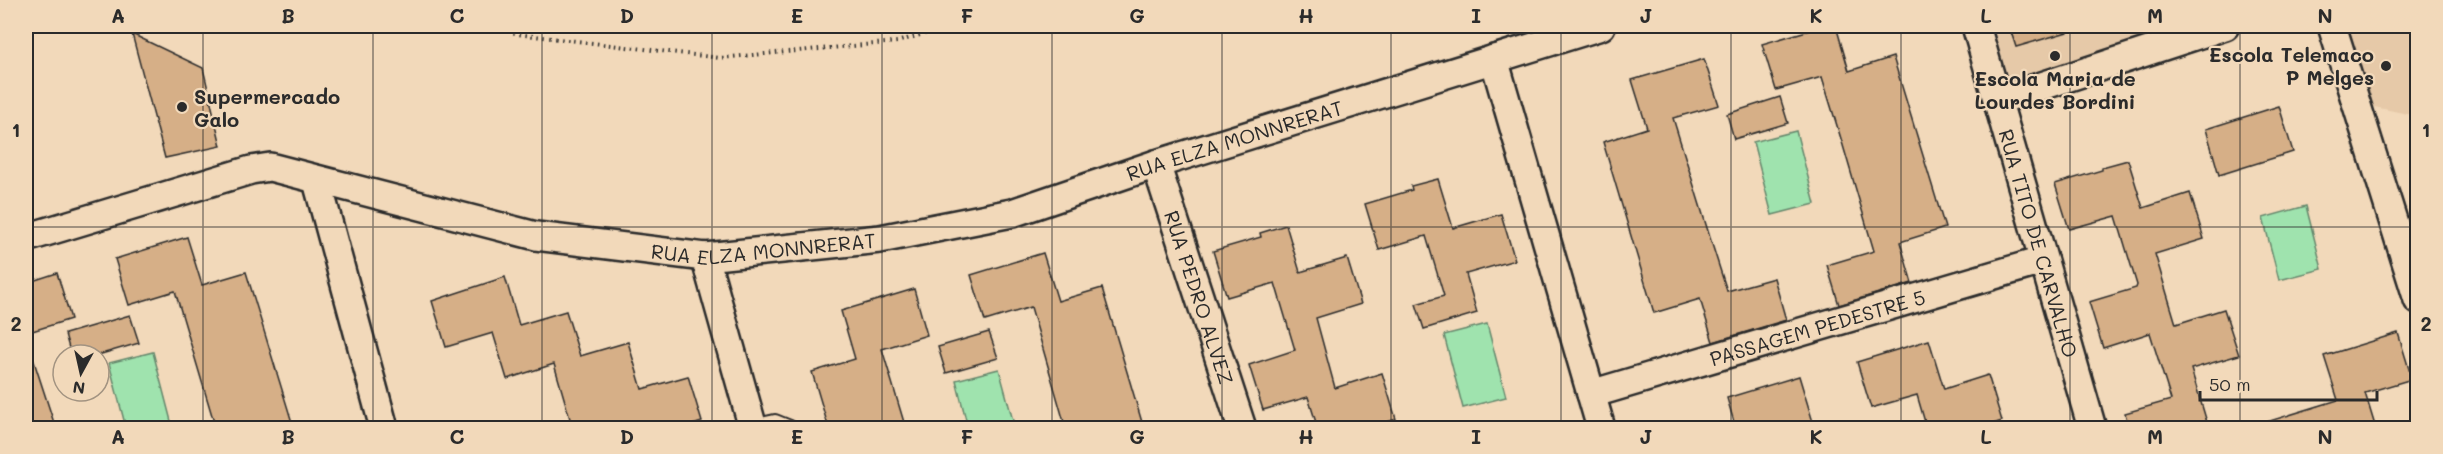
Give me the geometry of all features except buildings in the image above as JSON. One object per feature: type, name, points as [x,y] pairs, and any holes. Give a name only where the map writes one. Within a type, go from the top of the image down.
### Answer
[{"type":"street","name":"RUA ELZA MONNRERAT","points":[[26,238],[251,170],[270,168],[536,236],[705,257],[880,239],[1012,213],[1156,164],[1601,26]]},
{"type":"street","name":"RUA TITO DE CARVALHO","points":[[1976,26],[2092,429]]},
{"type":"street","points":[[1999,100],[2225,26]]},
{"type":"street","points":[[2332,26],[2418,300]]},
{"type":"street","points":[[1494,59],[1601,429]]},
{"type":"street","name":"RUA PEDRO ALVEZ","points":[[1156,164],[1242,429]]},
{"type":"street","points":[[317,181],[384,429]]},
{"type":"street","points":[[705,257],[753,428]]},
{"type":"street","name":"PASSAGEM PEDESTRE 5","points":[[1591,394],[2043,261]]},
{"type":"lane","points":[[753,428],[776,422],[790,429]]},
{"type":"path","points":[[497,26],[517,34],[720,58],[897,42],[950,26]]},
{"type":"shaded area","name":"Escola Maria de Lourdes Bordini","points":[[1991,26],[2205,26],[2011,87]]},
{"type":"shaded area","name":"Escola Telemaco P Melges","points":[[2340,26],[2417,26],[2417,116],[2370,106]]},
{"type":"green space","points":[[1796,131],[1815,204],[1772,215],[1753,142]]},
{"type":"green space","points":[[2306,206],[2322,269],[2279,280],[2263,218]]},
{"type":"green space","points":[[1487,324],[1506,397],[1463,408],[1444,335]]},
{"type":"green space","points":[[153,352],[172,425],[157,428],[126,428],[111,371],[111,362]]},
{"type":"green space","points":[[999,369],[1015,428],[968,428],[956,380]]},
{"type":"place","name":"Escola Maria de Lourdes Bordini","points":[[2055,56]]},
{"type":"place","name":"Escola Telemaco P Melges","points":[[2386,66]]},
{"type":"place","name":"Supermercado Galo","points":[[182,107]]}]
